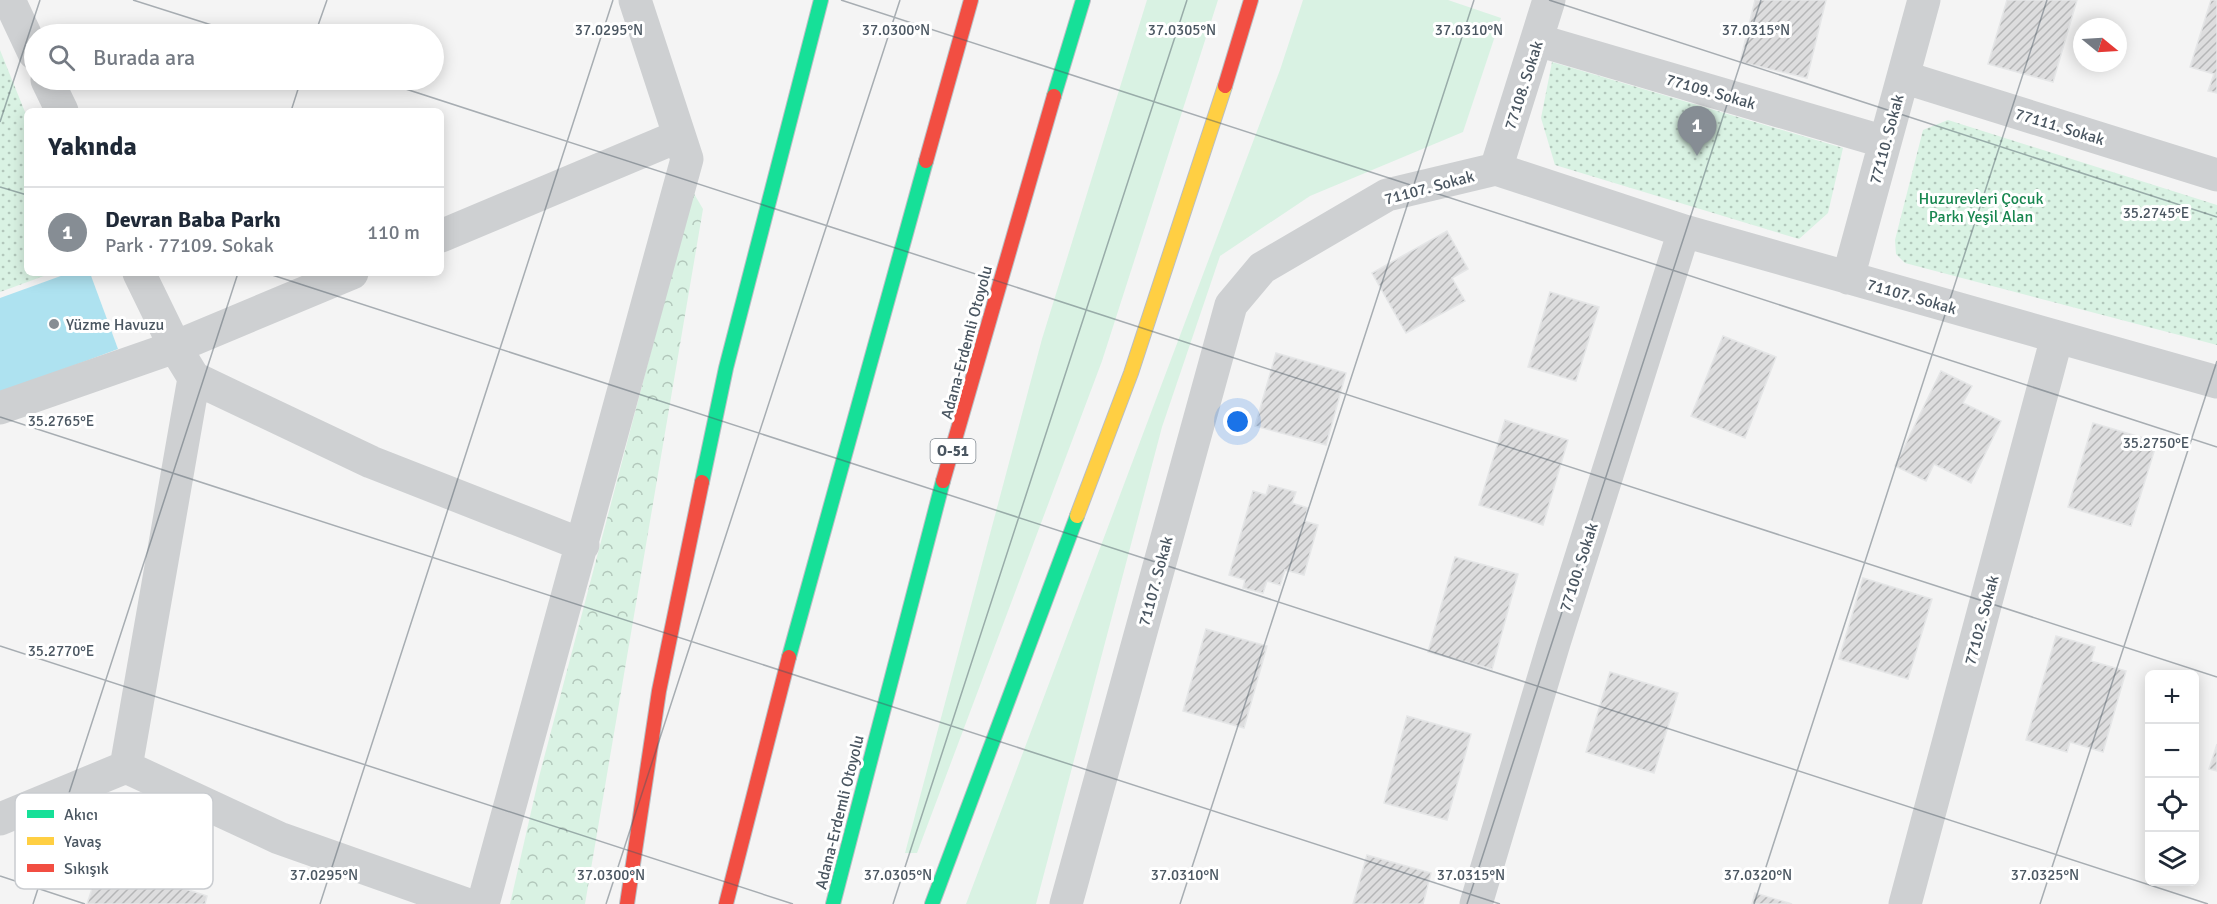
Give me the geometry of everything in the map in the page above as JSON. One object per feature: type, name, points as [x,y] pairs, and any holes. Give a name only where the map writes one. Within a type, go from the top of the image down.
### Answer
[{"type":"highway","points":[[627,904],[659,691],[726,368],[821,0]]},
{"type":"highway","points":[[726,904],[764,747],[971,0]]},
{"type":"highway","name":"Adana-Erdemli Otoyolu","points":[[833,904],[882,705],[1022,201],[1083,0]]},
{"type":"highway","points":[[932,904],[1131,373],[1199,171],[1251,0]]},
{"type":"street","points":[[9,0],[24,32]]},
{"type":"street","points":[[483,904],[687,159],[635,0]]},
{"type":"street","name":"77108. Sokak","points":[[1496,169],[1549,0]]},
{"type":"street","name":"77110. Sokak","points":[[1848,278],[1924,0]]},
{"type":"street","name":"77109. Sokak","points":[[1538,40],[1885,142]]},
{"type":"street","name":"77111. Sokak","points":[[1903,77],[2217,175]]},
{"type":"street","points":[[52,90],[61,108]]},
{"type":"street","points":[[444,235],[679,136]]},
{"type":"street","name":"71107. Sokak","points":[[1066,904],[1231,305],[1262,268],[1387,195],[1496,169],[1684,231],[2217,382]]},
{"type":"street","name":"77100. Sokak","points":[[1476,904],[1554,643],[1684,231]]},
{"type":"street","points":[[140,276],[175,347],[194,378],[371,462],[583,545]]},
{"type":"street","points":[[0,408],[175,347],[345,276]]},
{"type":"street","name":"77102. Sokak","points":[[1905,904],[2057,337]]},
{"type":"street","points":[[126,766],[194,378]]},
{"type":"street","points":[[62,793],[126,766],[183,793]]},
{"type":"street","points":[[213,807],[279,838],[466,904]]},
{"type":"street","points":[[0,819],[15,813]]},
{"type":"green space","points":[[1147,0],[1218,0],[1102,361],[917,853],[905,853],[1042,339]]},
{"type":"green space","points":[[1303,0],[1448,0],[1501,18],[1463,132],[1310,196],[1220,256],[1162,427],[1036,904],[966,904],[1280,70]]},
{"type":"green space","points":[[0,50],[24,110],[24,276],[44,276],[0,292]]},
{"type":"green space","points":[[1552,62],[1843,148],[1828,213],[1799,239],[1555,165],[1541,118]]},
{"type":"green space","name":"Huzurevleri Çocuk Parkı Yeşil Alan","points":[[1948,120],[2217,205],[2217,345],[1905,263],[1896,254],[1895,240],[1923,130]]},
{"type":"green space","points":[[693,192],[703,209],[585,904],[510,904],[539,777]]},
{"type":"water","name":"Yüzme Havuzu","points":[[61,276],[91,276],[118,349],[0,393],[0,298]]},
{"type":"building","points":[[1755,0],[1826,0],[1807,78],[1740,62]]},
{"type":"building","points":[[2007,0],[2077,0],[2053,82],[1988,64]]},
{"type":"building","points":[[2211,0],[2217,0],[2217,93],[2208,91],[2214,74],[2190,67]]},
{"type":"building","points":[[1447,231],[1468,269],[1452,278],[1465,301],[1406,333],[1372,273]]},
{"type":"building","points":[[1550,292],[1599,307],[1576,381],[1528,367]]},
{"type":"building","points":[[1723,336],[1776,357],[1745,438],[1691,416]]},
{"type":"building","points":[[1276,353],[1346,373],[1326,445],[1255,426]]},
{"type":"building","points":[[1941,371],[1972,386],[1963,403],[2001,421],[1971,483],[1934,464],[1926,481],[1895,466]]},
{"type":"building","points":[[1505,420],[1568,440],[1543,525],[1479,505]]},
{"type":"building","points":[[2093,423],[2157,442],[2131,526],[2068,507]]},
{"type":"building","points":[[1269,485],[1296,492],[1292,503],[1308,508],[1304,521],[1318,525],[1304,575],[1285,570],[1280,585],[1267,581],[1263,593],[1243,588],[1245,580],[1229,575],[1253,491],[1266,495]]},
{"type":"building","points":[[1455,557],[1518,574],[1492,669],[1428,652]]},
{"type":"building","points":[[1863,578],[1932,599],[1908,679],[1839,659]]},
{"type":"building","points":[[1206,629],[1267,646],[1244,728],[1183,711]]},
{"type":"building","points":[[2056,636],[2095,647],[2091,661],[2126,671],[2103,752],[2070,742],[2067,752],[2026,740]]},
{"type":"building","points":[[1610,672],[1678,693],[1654,773],[1586,752]]},
{"type":"building","points":[[1407,716],[1471,734],[1447,820],[1384,803]]},
{"type":"building","points":[[2217,744],[2217,771],[2209,769]]},
{"type":"building","points":[[1367,855],[1431,873],[1423,904],[1353,904]]},
{"type":"building","points":[[92,889],[186,889],[207,896],[205,904],[87,904]]},
{"type":"building","points":[[1755,893],[1792,904],[1752,904]]},
{"type":"traffic: fast","points":[[702,482],[726,368],[821,0]]},
{"type":"traffic: fast","points":[[1054,96],[1083,0]]},
{"type":"traffic: fast","points":[[789,657],[926,161]]},
{"type":"traffic: fast","points":[[833,904],[943,481]]},
{"type":"traffic: fast","points":[[932,904],[1077,516]]},
{"type":"traffic: slow","points":[[1077,516],[1131,373],[1225,86]]},
{"type":"traffic: jam","points":[[926,161],[971,0]]},
{"type":"traffic: jam","points":[[1225,86],[1251,0]]},
{"type":"traffic: jam","points":[[943,481],[1054,96]]},
{"type":"traffic: jam","points":[[627,904],[659,691],[702,482]]},
{"type":"traffic: jam","points":[[726,904],[789,657]]},
{"type":"place","name":"Devran Baba Parkı","points":[[1697,156]]},
{"type":"place","name":"Yüzme Havuzu","points":[[54,324]]}]
